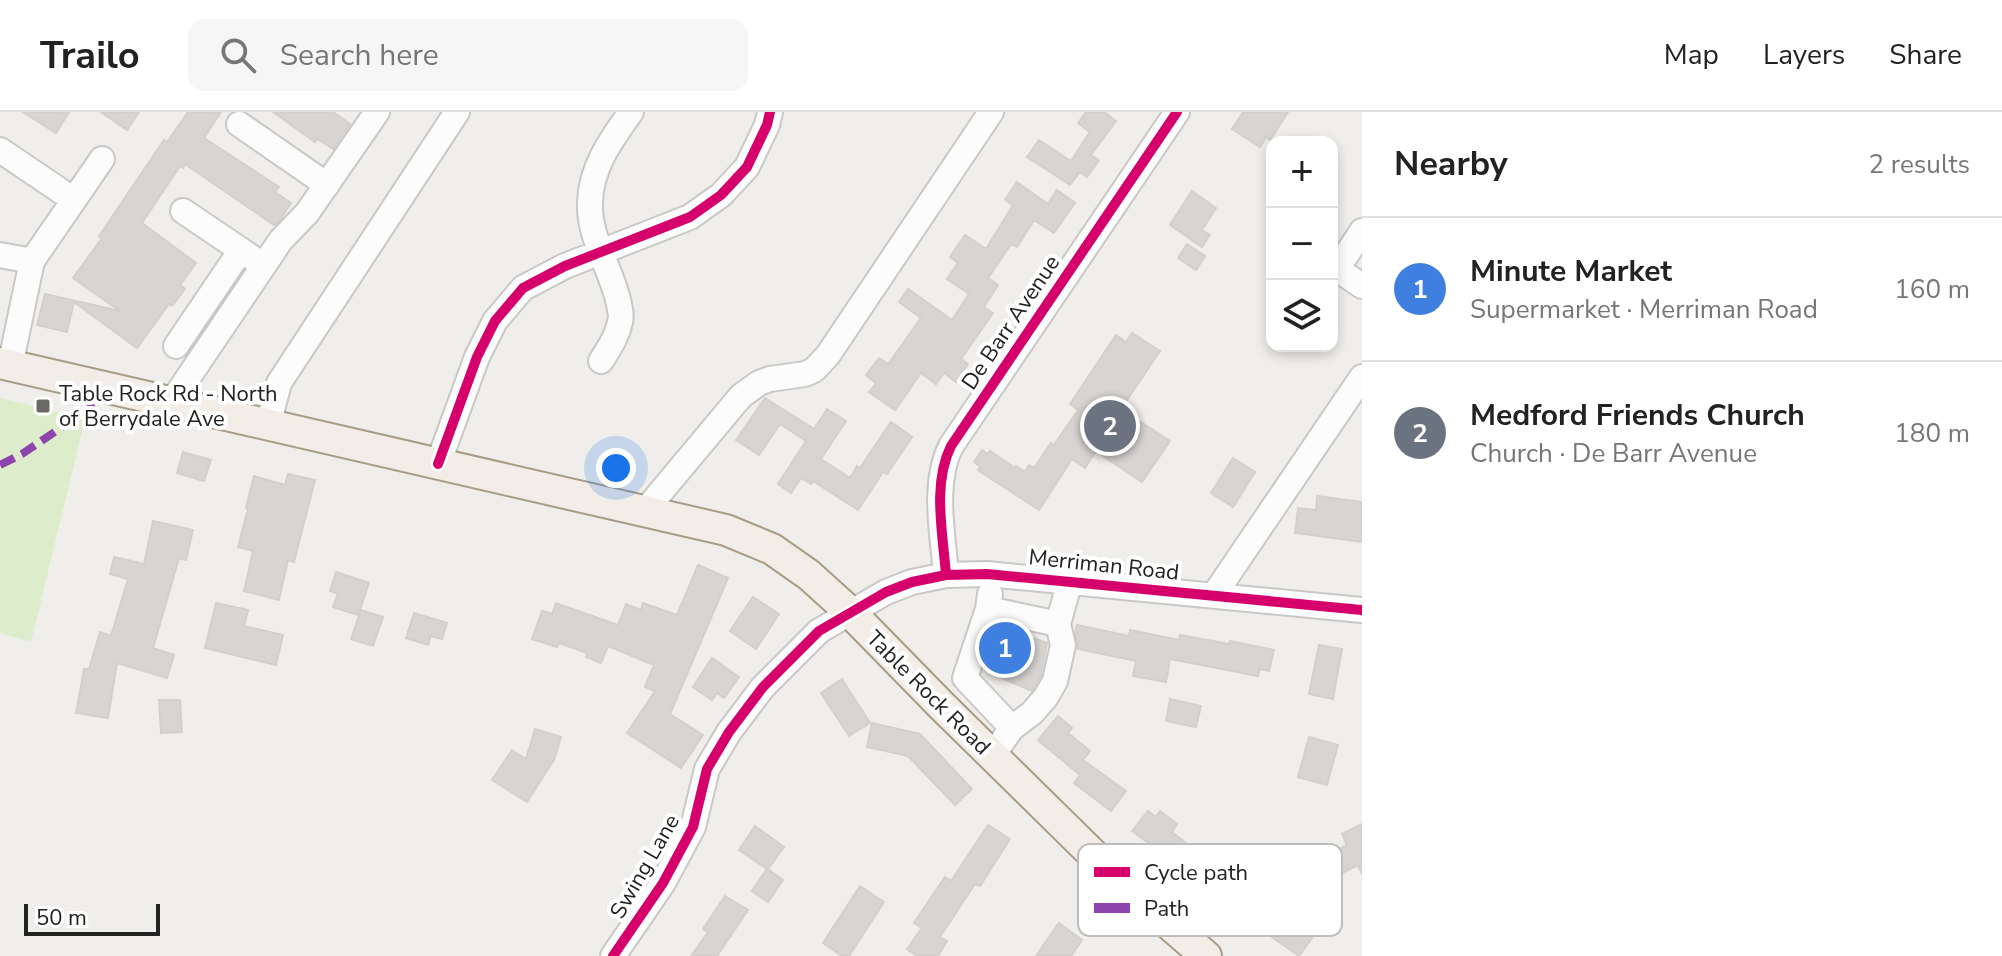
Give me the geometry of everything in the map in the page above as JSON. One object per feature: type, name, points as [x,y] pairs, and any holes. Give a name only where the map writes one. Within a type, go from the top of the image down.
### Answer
[{"type":"main road","name":"Table Rock Road","points":[[5,364],[726,530],[772,549],[809,575],[851,613],[1082,844]]},
{"type":"main road","name":"Table Rock Road","points":[[1183,936],[1206,956]]},
{"type":"street","points":[[171,403],[281,240],[307,213],[377,112]]},
{"type":"street","points":[[268,425],[279,383],[457,112]]},
{"type":"street","points":[[601,361],[614,341],[622,318],[616,290],[593,227],[589,203],[594,175],[606,147],[631,112]]},
{"type":"street","points":[[438,464],[477,357],[495,321],[523,288],[565,266],[690,217],[721,195],[747,167],[770,112]]},
{"type":"street","points":[[644,512],[741,396],[770,379],[814,370],[828,355],[991,112]]},
{"type":"street","name":"De Barr Avenue","points":[[946,575],[941,500],[945,458],[970,416],[1177,112]]},
{"type":"street","points":[[239,124],[327,185]]},
{"type":"street","points":[[0,150],[74,200]]},
{"type":"street","points":[[5,364],[32,261],[102,159]]},
{"type":"street","points":[[183,211],[264,265]]},
{"type":"street","points":[[1362,231],[1337,269],[1362,286]]},
{"type":"street","points":[[176,346],[241,250]]},
{"type":"street","points":[[0,255],[32,261]]},
{"type":"street","points":[[207,300],[230,315]]},
{"type":"street","points":[[1214,595],[1362,377]]},
{"type":"street","name":"Merriman Road","points":[[851,613],[886,592],[912,582],[946,575],[987,574],[1362,610]]},
{"type":"street","points":[[941,705],[965,678],[988,609],[992,575]]},
{"type":"street","points":[[992,756],[1012,728],[1046,697],[1055,681],[1063,645],[1058,624],[1070,581]]},
{"type":"street","points":[[988,609],[1058,624]]},
{"type":"street","name":"Swing Lane","points":[[613,956],[663,883],[693,827],[707,769],[729,732],[763,687],[798,651],[819,631],[851,613]]},
{"type":"street","points":[[965,678],[1012,728]]},
{"type":"green space","points":[[0,398],[85,419],[31,642],[0,633]]},
{"type":"building","points":[[23,112],[69,112],[56,133]]},
{"type":"building","points":[[101,112],[139,112],[127,130]]},
{"type":"building","points":[[188,112],[221,112],[204,138],[279,187],[275,192],[291,203],[279,221],[274,225],[185,164],[183,168],[180,166],[142,223],[196,263],[180,285],[185,289],[172,306],[169,304],[137,348],[74,302],[67,332],[37,325],[45,294],[120,311],[73,278],[164,140],[167,142]]},
{"type":"building","points":[[273,112],[333,112],[350,124],[333,149],[317,139],[315,142]]},
{"type":"building","points":[[1086,112],[1104,112],[1116,121],[1091,155],[1099,160],[1087,177],[1080,172],[1070,185],[1027,157],[1039,140],[1071,161],[1090,132],[1078,123]]},
{"type":"building","points":[[1243,112],[1288,112],[1273,136],[1266,136],[1260,147],[1232,129]]},
{"type":"building","points":[[1017,182],[1048,204],[1057,190],[1075,203],[1054,233],[1034,220],[1017,247],[1011,244],[988,278],[998,285],[984,307],[993,313],[961,359],[968,364],[956,382],[944,373],[936,384],[921,373],[895,410],[869,392],[876,383],[866,375],[879,358],[888,364],[921,318],[899,302],[908,289],[952,320],[969,294],[947,279],[958,263],[950,257],[965,235],[986,249],[1013,205],[1005,200]]},
{"type":"building","points":[[1192,191],[1216,208],[1202,230],[1210,235],[1202,247],[1170,225]]},
{"type":"building","points":[[1187,244],[1205,256],[1196,270],[1178,258]]},
{"type":"building","points":[[1132,333],[1160,351],[1121,409],[1170,441],[1142,482],[1096,451],[1085,468],[1072,459],[1039,510],[978,470],[981,467],[974,462],[982,450],[988,454],[990,451],[1025,472],[1029,465],[1034,468],[1078,410],[1070,404],[1116,335],[1126,342]]},
{"type":"building","points":[[765,398],[814,429],[827,409],[846,421],[821,459],[850,478],[891,422],[912,437],[887,474],[883,472],[858,510],[813,481],[811,484],[801,478],[791,493],[778,484],[806,441],[780,424],[759,455],[736,440]]},
{"type":"building","points":[[183,452],[211,460],[204,481],[177,473]]},
{"type":"building","points":[[1233,458],[1255,472],[1233,507],[1211,493]]},
{"type":"building","points":[[288,474],[315,480],[294,562],[288,560],[279,600],[244,591],[253,551],[238,547],[254,476],[285,485]]},
{"type":"building","points":[[1317,496],[1362,502],[1362,542],[1295,533],[1298,508],[1316,510]]},
{"type":"building","points":[[153,521],[193,530],[186,560],[179,558],[153,648],[174,655],[167,678],[117,663],[108,718],[76,713],[84,669],[89,669],[100,632],[111,636],[128,579],[110,574],[114,557],[144,564]]},
{"type":"building","points":[[698,565],[728,578],[670,714],[703,735],[681,768],[627,733],[655,691],[645,687],[654,665],[608,646],[601,663],[586,657],[587,653],[559,643],[557,647],[532,639],[542,611],[552,614],[556,603],[618,625],[626,604],[641,610],[643,603],[677,615]]},
{"type":"building","points":[[336,572],[369,583],[358,615],[333,607],[338,594],[330,591]]},
{"type":"building","points":[[753,597],[779,614],[756,649],[730,631]]},
{"type":"building","points":[[216,603],[248,610],[244,626],[283,635],[276,665],[205,648]]},
{"type":"building","points":[[361,610],[383,617],[373,646],[351,639]]},
{"type":"building","points":[[414,613],[447,623],[442,639],[431,636],[428,645],[406,638]]},
{"type":"building","points":[[1077,625],[1129,636],[1130,630],[1179,640],[1180,635],[1274,650],[1269,671],[1260,669],[1258,676],[1170,659],[1166,682],[1133,676],[1136,661],[1078,649]]},
{"type":"building","points":[[1009,629],[1047,643],[1041,676],[1032,691],[990,673]]},
{"type":"building","points":[[1319,645],[1342,649],[1333,699],[1309,694]]},
{"type":"building","points":[[712,658],[739,677],[724,698],[717,693],[712,700],[693,687]]},
{"type":"building","points":[[842,679],[870,723],[849,736],[821,693]]},
{"type":"building","points":[[1170,699],[1201,706],[1196,727],[1166,721]]},
{"type":"building","points":[[159,700],[180,700],[182,732],[161,733]]},
{"type":"building","points":[[1058,716],[1072,728],[1068,733],[1090,751],[1083,760],[1126,791],[1111,811],[1074,783],[1080,775],[1038,740]]},
{"type":"building","points":[[872,723],[920,734],[972,789],[955,805],[908,756],[867,747]]},
{"type":"building","points":[[535,729],[561,737],[554,760],[527,802],[492,780],[512,750],[526,759]]},
{"type":"building","points":[[1309,737],[1338,745],[1327,785],[1298,777]]},
{"type":"building","points":[[1148,811],[1156,817],[1160,811],[1177,824],[1172,832],[1187,844],[1150,844],[1132,831]]},
{"type":"building","points":[[1362,824],[1362,874],[1358,865],[1342,873],[1342,848],[1347,845],[1342,834]]},
{"type":"building","points":[[988,825],[1010,839],[980,886],[975,884],[940,937],[947,941],[938,956],[917,956],[907,949],[922,928],[914,923],[945,877],[951,881]]},
{"type":"building","points":[[755,826],[784,847],[768,869],[783,880],[768,902],[752,891],[767,869],[739,850]]},
{"type":"building","points":[[860,886],[884,902],[849,956],[842,956],[823,943]]},
{"type":"building","points":[[725,896],[748,910],[717,956],[691,956],[708,932],[703,929]]},
{"type":"building","points":[[1059,923],[1082,940],[1071,956],[1036,956]]},
{"type":"building","points":[[1270,936],[1313,936],[1299,956]]},
{"type":"marked path","points":[[0,465],[22,454],[117,390]]},
{"type":"cycle path","points":[[438,464],[477,357],[495,321],[523,288],[565,266],[690,217],[721,195],[747,167],[770,112]]},
{"type":"cycle path","points":[[946,575],[940,493],[945,461],[951,446],[1177,112]]},
{"type":"cycle path","points":[[613,956],[663,883],[693,827],[707,769],[729,732],[763,687],[819,631],[886,592],[912,582],[946,575],[987,574],[1362,610]]},
{"type":"place","name":"Table Rock Rd - North of Berrydale Ave","points":[[43,406]]},
{"type":"place","name":"Medford Friends Church","points":[[1110,426]]},
{"type":"place","name":"Minute Market","points":[[1005,648]]}]
